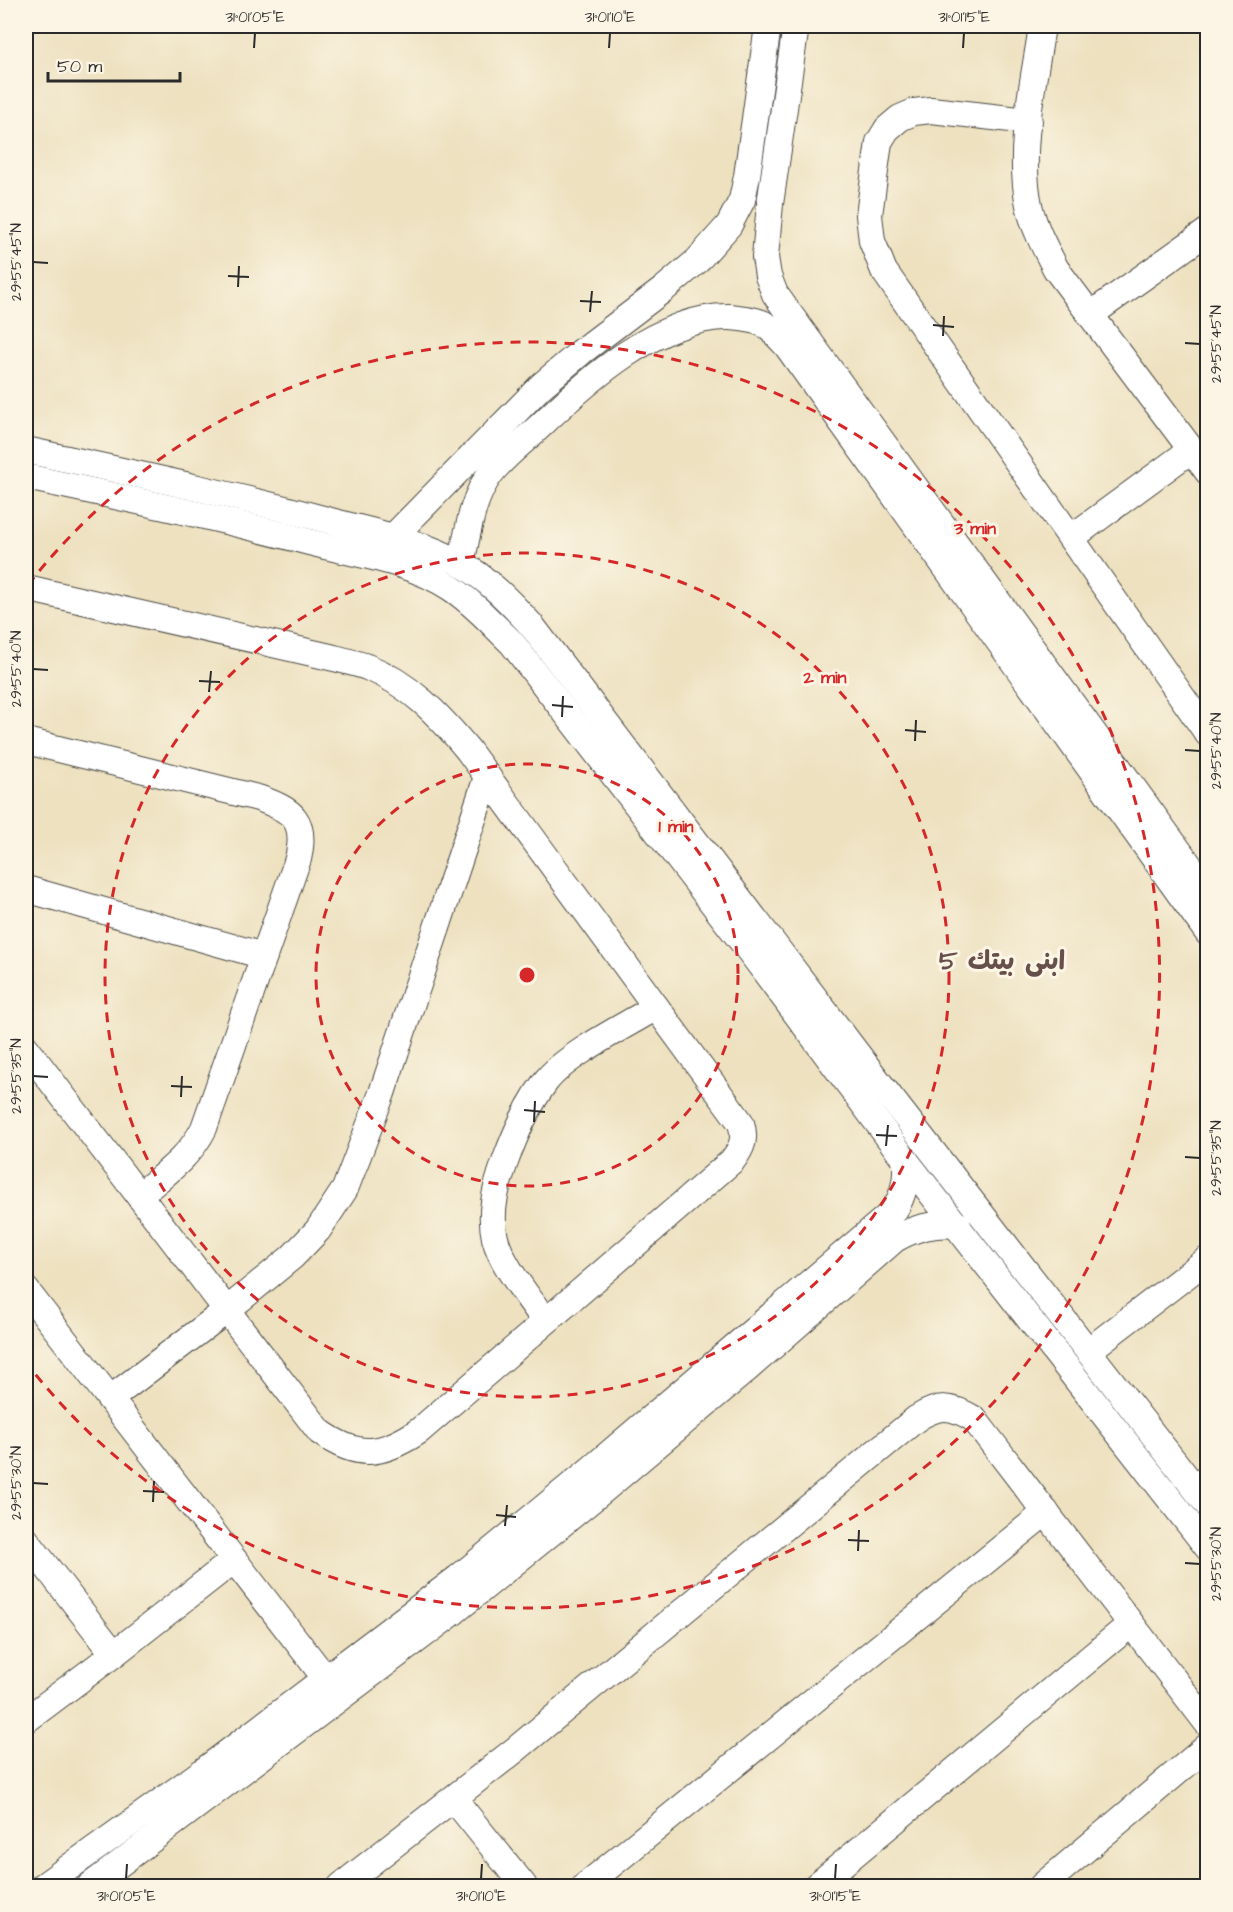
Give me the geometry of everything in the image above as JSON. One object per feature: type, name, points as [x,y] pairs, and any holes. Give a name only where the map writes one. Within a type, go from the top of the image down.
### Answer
[{"type":"street","points":[[393,537],[541,386],[698,261],[729,225],[742,200],[747,176],[768,26]]},
{"type":"street","points":[[796,26],[770,204],[765,257],[768,276],[788,346],[1206,928]]},
{"type":"street","points":[[1042,26],[1025,149],[1025,177],[1034,222],[1043,246],[1056,269],[1208,472]]},
{"type":"street","points":[[1029,121],[931,110],[914,112],[900,118],[887,129],[879,142],[869,215],[870,234],[884,271],[1208,734]]},
{"type":"street","points":[[742,200],[770,204]]},
{"type":"street","points":[[1090,315],[1208,231]]},
{"type":"street","points":[[627,316],[648,339]]},
{"type":"street","points":[[461,564],[476,502],[491,473],[561,406],[648,339],[687,322],[716,317],[743,318],[764,324],[784,326],[1208,891]]},
{"type":"street","points":[[26,450],[276,506],[393,537],[428,548],[461,564],[499,591],[532,626],[880,1083],[1208,1504]]},
{"type":"street","points":[[1071,537],[1191,450]]},
{"type":"street","points":[[26,477],[388,560],[418,570],[451,588],[474,606],[512,643],[754,957],[906,1161],[1208,1548]]},
{"type":"street","points":[[26,588],[330,657],[368,668],[403,686],[434,711],[468,750],[741,1123],[744,1132],[743,1143],[732,1161],[419,1431],[397,1446],[377,1451],[357,1450],[337,1444],[320,1432],[26,1048]]},
{"type":"street","points":[[26,741],[258,798],[286,809],[296,818],[301,830],[302,843],[211,1112],[198,1140],[180,1161],[139,1196]]},
{"type":"street","points":[[110,1399],[227,1310],[302,1247],[328,1217],[345,1190],[382,1093],[487,777]]},
{"type":"street","points":[[26,889],[264,956]]},
{"type":"street","points":[[545,1321],[502,1256],[493,1221],[496,1186],[515,1135],[547,1079],[569,1060],[656,1007]]},
{"type":"street","points":[[43,1887],[213,1779],[455,1611],[599,1478],[889,1231],[894,1211],[903,1195],[907,1178],[906,1161]]},
{"type":"street","points":[[889,1231],[909,1231],[925,1225],[958,1225]]},
{"type":"street","points":[[1088,1351],[1208,1259]]},
{"type":"street","points":[[26,1290],[326,1679]]},
{"type":"street","points":[[341,1887],[454,1799],[916,1419],[928,1411],[943,1408],[958,1409],[974,1419],[1208,1724]]},
{"type":"street","points":[[103,1883],[213,1779],[326,1679],[458,1578],[599,1478]]},
{"type":"street","points":[[585,1887],[1046,1512]]},
{"type":"street","points":[[30,1553],[114,1654]]},
{"type":"street","points":[[26,1720],[234,1560]]},
{"type":"street","points":[[816,1887],[1131,1623]]},
{"type":"street","points":[[1042,1887],[1208,1746]]},
{"type":"street","points":[[454,1799],[524,1887]]},
{"type":"district","name":"ابنى بيتك 5","points":[[1002,961]]}]
